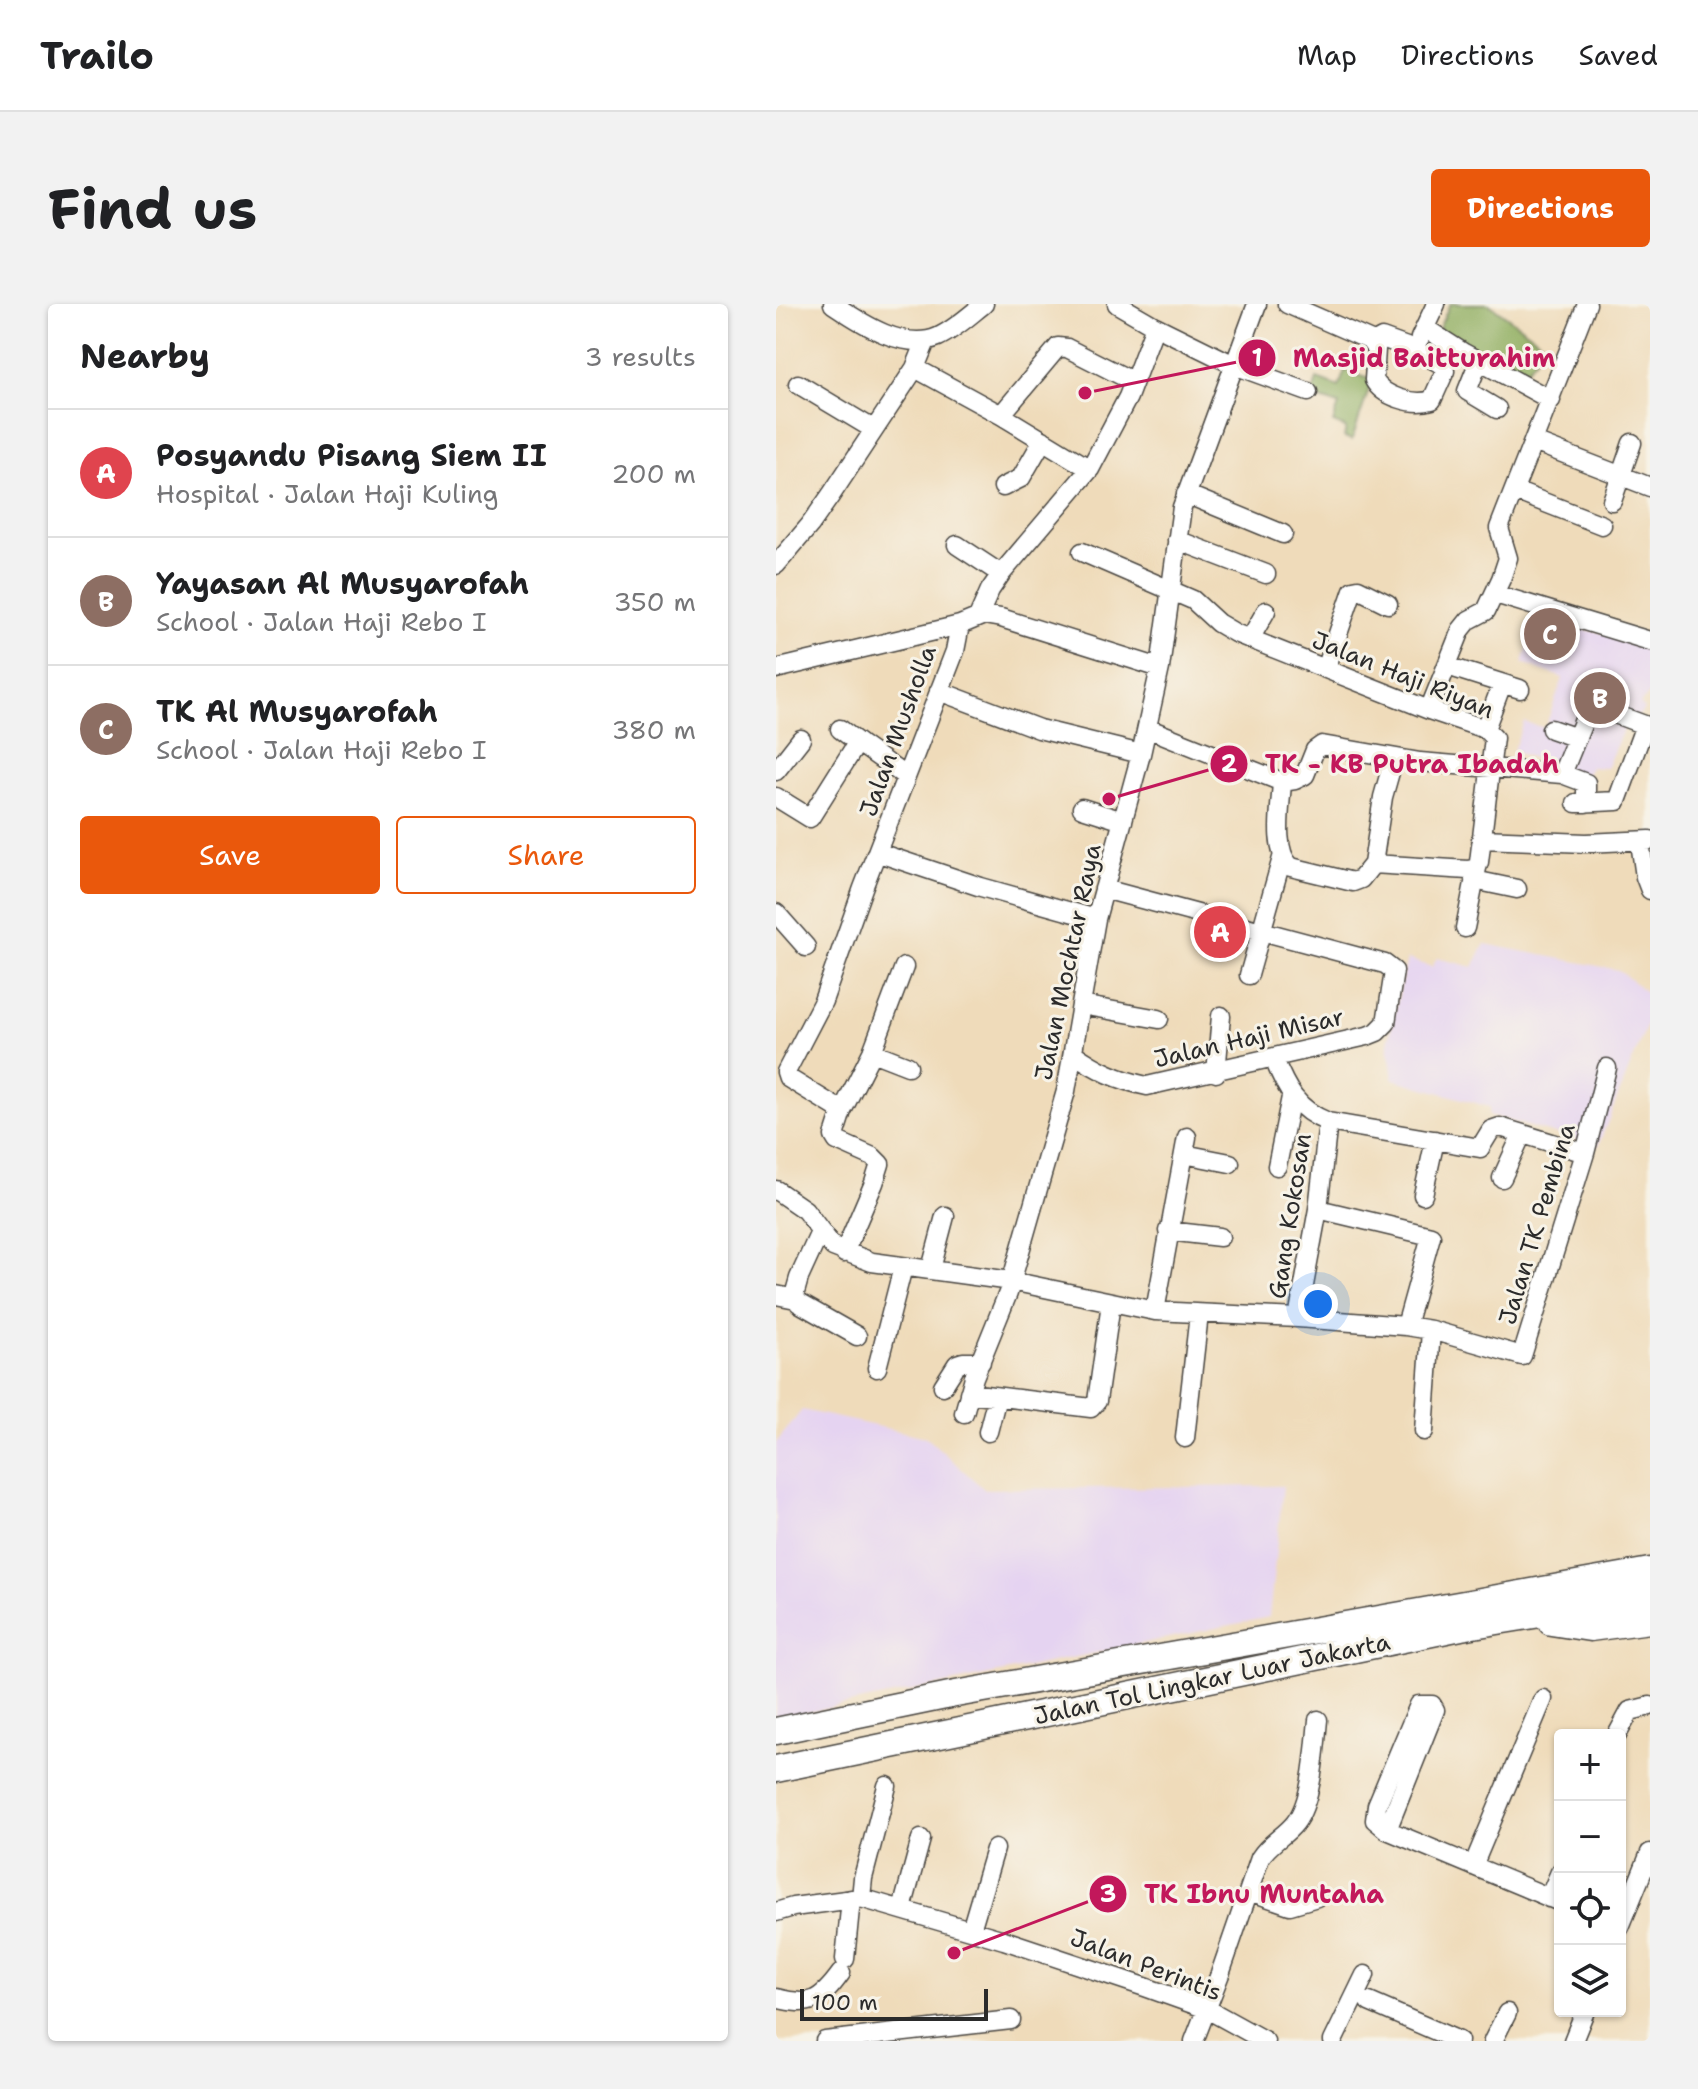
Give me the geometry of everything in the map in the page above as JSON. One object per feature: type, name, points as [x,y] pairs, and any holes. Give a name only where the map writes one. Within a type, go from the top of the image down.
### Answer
[{"type":"highway","name":"Jalan Tol Lingkar Luar Jakarta","points":[[776,1731],[950,1695],[1650,1571]]},
{"type":"highway","name":"Jalan Tol Lingkar Luar Jakarta","points":[[776,1769],[1461,1627],[1650,1596]]},
{"type":"highway","points":[[1461,1627],[1497,1633],[1650,1605]]},
{"type":"highway","points":[[1551,1622],[1590,1628],[1650,1620]]},
{"type":"street","points":[[833,304],[886,334],[926,341],[950,330],[984,304]]},
{"type":"street","points":[[860,322],[869,304]]},
{"type":"street","points":[[1117,304],[1149,316],[1234,365],[1308,392]]},
{"type":"street","name":"Jalan Mochtar Raya","points":[[964,1413],[1005,1304],[1066,1091],[1096,919],[1141,754],[1160,668],[1186,494],[1257,304]]},
{"type":"street","points":[[1287,304],[1373,343],[1376,349],[1372,373],[1381,390],[1414,401],[1428,402],[1434,397],[1445,368],[1415,350],[1382,338],[1373,343]]},
{"type":"street","points":[[1415,350],[1436,304]]},
{"type":"street","points":[[1429,710],[1465,624],[1486,611],[1495,594],[1508,558],[1499,528],[1587,304]]},
{"type":"street","points":[[978,617],[1001,574],[1090,469],[1111,433],[1132,381],[1149,316]]},
{"type":"street","points":[[1425,328],[1551,400]]},
{"type":"street","points":[[776,565],[810,525],[915,368],[926,341]]},
{"type":"street","points":[[1001,415],[1058,347],[1067,348],[1132,381]]},
{"type":"street","points":[[1479,361],[1467,391],[1497,409]]},
{"type":"street","points":[[915,368],[1090,469]]},
{"type":"street","points":[[798,384],[873,429]]},
{"type":"street","points":[[1003,487],[1021,478],[1043,440]]},
{"type":"street","points":[[1534,442],[1650,487]]},
{"type":"street","points":[[1612,501],[1632,443]]},
{"type":"street","points":[[1515,491],[1602,525]]},
{"type":"street","points":[[1186,494],[1283,534]]},
{"type":"street","points":[[1177,540],[1266,574]]},
{"type":"street","points":[[957,545],[1001,574]]},
{"type":"street","name":"Jalan Haji Riyan","points":[[1082,552],[1200,605],[1228,629],[1250,639],[1485,729],[1494,738],[1465,928]]},
{"type":"street","points":[[1326,669],[1353,590],[1358,589],[1388,604]]},
{"type":"street","points":[[1495,594],[1650,641]]},
{"type":"street","points":[[1250,639],[1266,611]]},
{"type":"street","points":[[776,669],[960,625],[978,617],[1001,618],[1160,668]]},
{"type":"street","name":"Jalan Musholla","points":[[783,1080],[823,1001],[905,776],[955,651],[960,625]]},
{"type":"street","points":[[1447,666],[1520,689]]},
{"type":"street","points":[[1485,729],[1502,684]]},
{"type":"street","points":[[939,691],[1039,729],[1141,754]]},
{"type":"street","points":[[1147,728],[1282,782],[1305,775],[1319,745],[1394,758],[1562,774],[1586,783],[1581,803],[1617,801],[1648,726],[1592,708],[1585,714],[1562,774]]},
{"type":"street","points":[[840,729],[905,776]]},
{"type":"street","points":[[1551,729],[1577,738]]},
{"type":"street","points":[[776,771],[801,739]]},
{"type":"street","points":[[779,805],[807,818],[812,816],[854,748],[860,744]]},
{"type":"street","points":[[1282,858],[1291,867],[1353,882],[1361,879],[1373,864],[1383,797],[1394,758]]},
{"type":"street","points":[[1249,975],[1282,858],[1279,845],[1282,782]]},
{"type":"street","points":[[1082,808],[1123,821]]},
{"type":"street","points":[[1481,839],[1525,842],[1645,841],[1645,877],[1650,890]]},
{"type":"street","name":"Jalan Musholla","points":[[879,853],[981,887],[1096,919]]},
{"type":"street","points":[[1373,864],[1473,873],[1517,889]]},
{"type":"street","points":[[1104,889],[1260,931]]},
{"type":"street","points":[[776,913],[806,947]]},
{"type":"street","name":"Jalan Haji Misar","points":[[1073,1053],[1095,1069],[1119,1080],[1147,1086],[1274,1059],[1367,1036],[1383,1028],[1394,971],[1374,961],[1260,931]]},
{"type":"street","points":[[844,1253],[880,1164],[873,1157],[835,1139],[842,1111],[872,1052],[904,967]]},
{"type":"street","points":[[1081,1005],[1159,1019]]},
{"type":"street","points":[[1216,1073],[1221,1016]]},
{"type":"street","points":[[872,1052],[908,1066]]},
{"type":"street","points":[[1274,1059],[1291,1097],[1307,1111],[1328,1122],[1480,1148],[1494,1128],[1585,1153]]},
{"type":"street","name":"Jalan TK Pembina","points":[[1011,1281],[1155,1311],[1406,1326],[1522,1356],[1585,1153],[1607,1068]]},
{"type":"street","points":[[783,1080],[842,1111]]},
{"type":"street","points":[[1277,1166],[1291,1097]]},
{"type":"street","name":"Gang Kokosan","points":[[1298,1318],[1318,1209],[1328,1122]]},
{"type":"street","points":[[1502,1178],[1522,1134]]},
{"type":"street","points":[[1423,1195],[1435,1140]]},
{"type":"street","points":[[1155,1311],[1185,1146],[1230,1163]]},
{"type":"street","points":[[776,1190],[805,1210],[818,1235],[844,1253],[872,1262],[1011,1281]]},
{"type":"street","points":[[1318,1209],[1431,1236],[1406,1326]]},
{"type":"street","points":[[931,1269],[945,1216]]},
{"type":"street","points":[[1168,1231],[1220,1237]]},
{"type":"street","points":[[796,1299],[794,1292],[818,1235]]},
{"type":"street","points":[[877,1368],[903,1267]]},
{"type":"street","points":[[776,1295],[796,1299],[857,1336]]},
{"type":"street","points":[[969,1393],[1089,1409],[1094,1406],[1111,1303]]},
{"type":"street","points":[[1185,1438],[1199,1314]]},
{"type":"street","points":[[1424,1431],[1431,1330]]},
{"type":"street","points":[[943,1386],[957,1364],[981,1362]]},
{"type":"street","points":[[988,1432],[997,1397]]},
{"type":"street","points":[[1473,1866],[1543,1699]]},
{"type":"street","points":[[1387,1830],[1435,1710],[1432,1705],[1419,1705],[1377,1805],[1375,1820],[1387,1830],[1554,1900]]},
{"type":"street","points":[[1620,1729],[1630,1711],[1650,1706]]},
{"type":"street","points":[[1194,2041],[1260,1858],[1266,1848],[1300,1817],[1309,1787],[1318,1720]]},
{"type":"street","points":[[776,1998],[810,2003],[832,1985],[843,1966],[856,1899],[887,1786]]},
{"type":"street","points":[[902,1909],[921,1839]]},
{"type":"street","points":[[971,1930],[995,1849]]},
{"type":"street","points":[[1626,1913],[1648,1861]]},
{"type":"street","points":[[1249,1891],[1290,1905],[1317,1897]]},
{"type":"street","name":"Jalan Perintis","points":[[776,1912],[856,1899],[902,1909],[1207,2009],[1265,2041]]},
{"type":"street","points":[[1333,2041],[1365,1975]]},
{"type":"street","points":[[1369,2002],[1459,2041]]},
{"type":"street","points":[[1493,2041],[1507,2013]]},
{"type":"street","points":[[1573,2041],[1583,2017]]},
{"type":"street","points":[[825,2041],[1011,2020]]},
{"type":"shaded area","points":[[1553,625],[1642,639],[1650,653],[1650,693],[1640,704],[1645,709],[1622,732],[1606,768],[1590,767],[1586,776],[1513,751],[1524,722],[1545,728],[1563,678],[1523,663],[1529,642],[1545,648]]},
{"type":"shaded area","points":[[1485,944],[1618,970],[1650,995],[1650,1017],[1598,1146],[1489,1115],[1490,1107],[1393,1079],[1388,1043],[1407,959],[1432,967],[1437,958],[1473,967]]},
{"type":"shaded area","points":[[802,1410],[926,1437],[984,1489],[1283,1486],[1269,1617],[776,1719],[776,1443]]},
{"type":"green space","points":[[1450,304],[1489,304],[1546,345],[1515,384],[1437,333]]},
{"type":"green space","points":[[1345,370],[1372,380],[1352,440],[1344,437],[1346,428],[1333,423],[1339,405],[1312,396],[1317,379],[1339,387]]},
{"type":"place","name":"Masjid Baitturahim","points":[[1085,393]]},
{"type":"place","name":"TK Al Musyarofah","points":[[1550,634]]},
{"type":"place","name":"Yayasan Al Musyarofah","points":[[1600,698]]},
{"type":"place","name":"TK - KB Putra Ibadah","points":[[1109,799]]},
{"type":"place","name":"Posyandu Pisang Siem II","points":[[1220,932]]},
{"type":"place","name":"TK Ibnu Muntaha","points":[[954,1953]]}]
